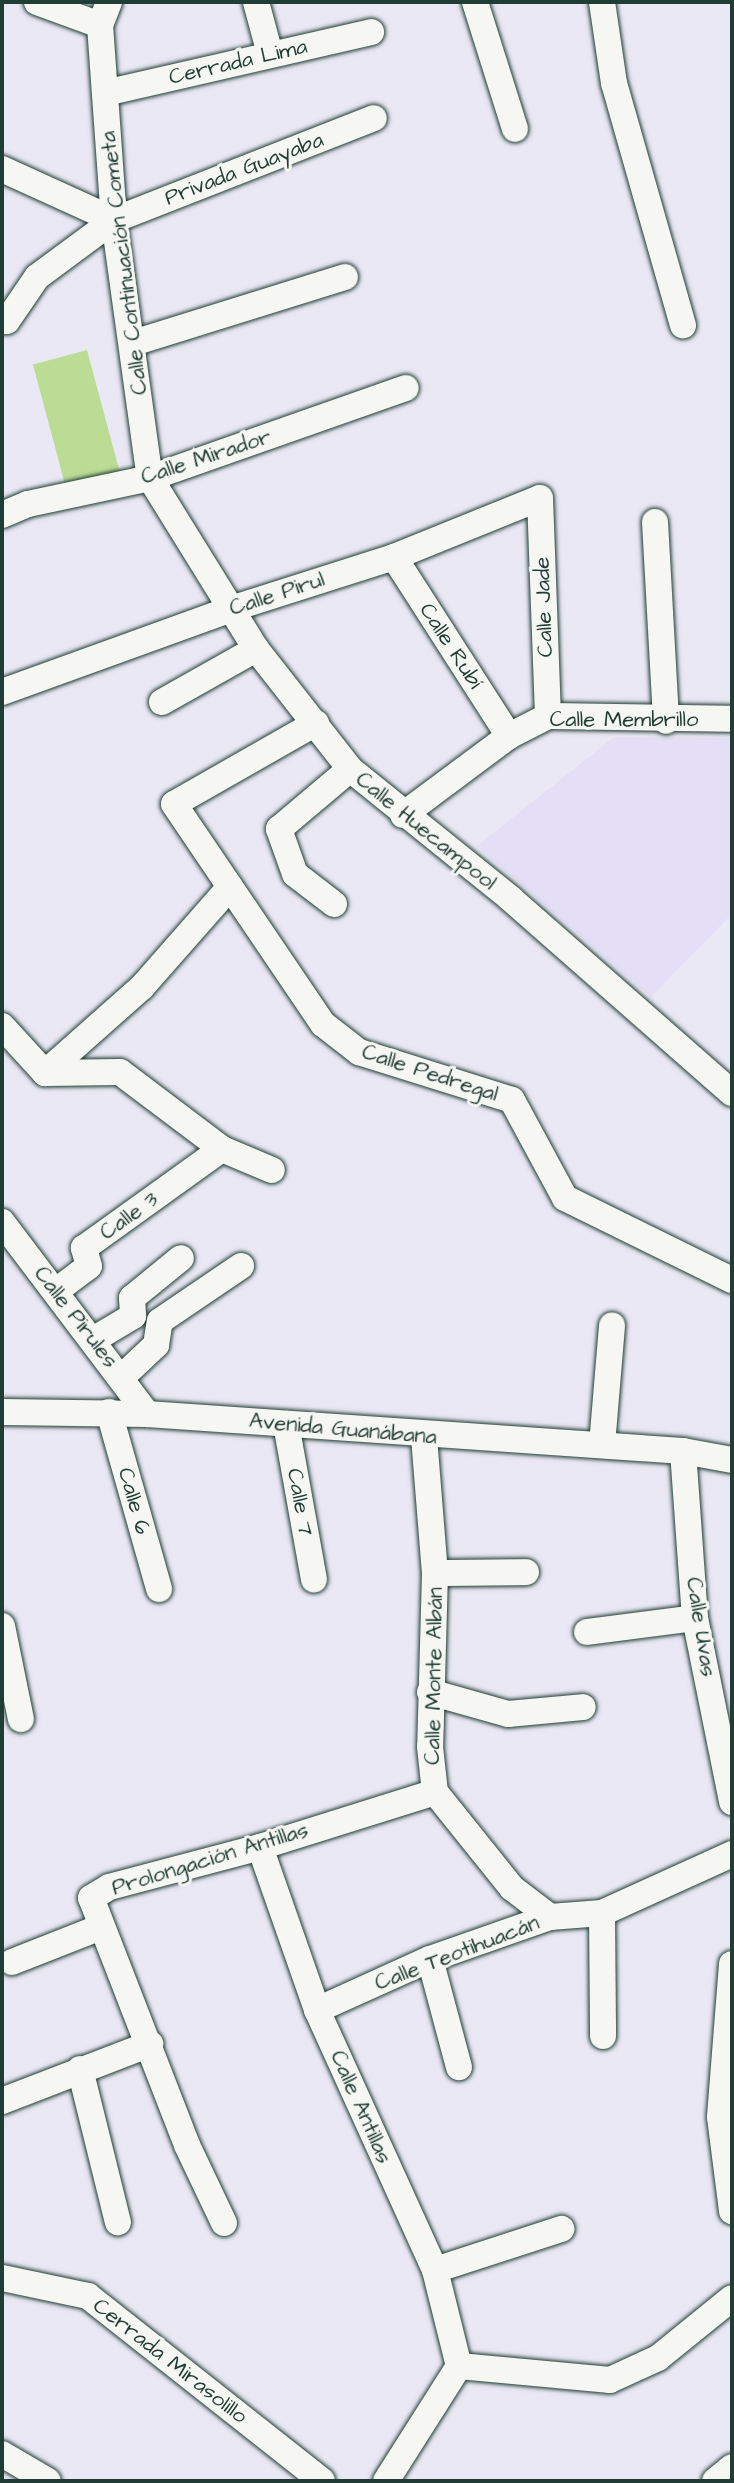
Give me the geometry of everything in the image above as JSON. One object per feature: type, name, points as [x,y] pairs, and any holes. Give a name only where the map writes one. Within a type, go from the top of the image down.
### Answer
[{"type":"street","points":[[37,2],[105,13]]},
{"type":"street","points":[[256,2],[270,54]]},
{"type":"street","points":[[475,2],[515,129]]},
{"type":"street","points":[[602,2],[614,83],[683,325]]},
{"type":"street","name":"Calle Continuación Cometa","points":[[105,13],[105,93],[114,220],[150,478]]},
{"type":"street","name":"Cerrada Lima","points":[[105,93],[371,32]]},
{"type":"street","name":"Privada Guayaba","points":[[4,321],[37,277],[114,220],[374,118]]},
{"type":"street","points":[[2,169],[114,220]]},
{"type":"street","points":[[133,343],[345,277]]},
{"type":"street","name":"Calle Mirador","points":[[2,515],[28,504],[150,478],[406,388]]},
{"type":"street","name":"Calle Huecampool","points":[[150,478],[256,649],[350,769],[403,815],[511,899],[732,1093]]},
{"type":"street","name":"Calle Pirul","points":[[5,681],[394,557],[540,498]]},
{"type":"street","name":"Calle Jade","points":[[540,498],[548,716]]},
{"type":"street","points":[[655,522],[666,721]]},
{"type":"street","name":"Calle Rubí","points":[[394,557],[509,736]]},
{"type":"street","points":[[162,702],[256,649]]},
{"type":"street","name":"Calle Membrillo","points":[[403,815],[509,736],[548,716],[666,721],[732,719]]},
{"type":"street","name":"Calle Pedregal","points":[[316,723],[174,804],[323,1024],[359,1052],[512,1100],[565,1198],[732,1280]]},
{"type":"street","points":[[334,904],[295,874],[279,829],[350,769]]},
{"type":"street","points":[[45,1073],[142,987],[230,887]]},
{"type":"street","points":[[2,1026],[45,1073],[120,1072],[222,1149],[272,1170]]},
{"type":"street","name":"Calle 3","points":[[56,1291],[89,1266],[84,1248],[222,1149]]},
{"type":"street","name":"Calle Pirules","points":[[2,1222],[147,1414]]},
{"type":"street","points":[[93,1340],[133,1316],[132,1298],[181,1258]]},
{"type":"street","points":[[122,1377],[156,1345],[160,1321],[241,1266]]},
{"type":"street","points":[[602,1445],[612,1325]]},
{"type":"street","name":"Avenida Guanábana","points":[[2,1412],[147,1414],[424,1437],[683,1451],[732,1460]]},
{"type":"street","name":"Calle 6","points":[[109,1412],[159,1589]]},
{"type":"street","name":"Calle 7","points":[[286,1424],[314,1580]]},
{"type":"street","name":"Calle Monte Albán","points":[[424,1437],[435,1573],[430,1692],[435,1792],[512,1888],[550,1917]]},
{"type":"street","name":"Calle Uvas","points":[[683,1451],[695,1618],[732,1802]]},
{"type":"street","points":[[435,1573],[526,1572]]},
{"type":"street","points":[[587,1632],[695,1618]]},
{"type":"street","points":[[2,1626],[21,1719]]},
{"type":"street","points":[[430,1692],[508,1714],[583,1707]]},
{"type":"street","name":"Prolongación Antillas","points":[[224,2223],[187,2145],[91,1898],[109,1887],[260,1847],[435,1792]]},
{"type":"street","name":"Calle Antillas","points":[[260,1847],[317,2010],[435,2270],[459,2366]]},
{"type":"street","name":"Calle Teotihuacán","points":[[317,2010],[430,1959],[550,1917],[602,1913],[732,1854]]},
{"type":"street","points":[[602,1913],[603,2036]]},
{"type":"street","points":[[12,1962],[101,1927]]},
{"type":"street","points":[[430,1959],[459,2067]]},
{"type":"street","points":[[732,1964],[720,2117],[732,2211]]},
{"type":"street","points":[[2,2101],[150,2044]]},
{"type":"street","points":[[80,2069],[118,2222]]},
{"type":"street","points":[[435,2270],[561,2229]]},
{"type":"street","name":"Cerrada Mirasolillo","points":[[2,2278],[88,2296],[322,2481]]},
{"type":"street","points":[[386,2481],[459,2366],[610,2380],[658,2358],[732,2298]]},
{"type":"street","points":[[2,2454],[48,2481]]},
{"type":"street","points":[[715,2481],[732,2467]]},
{"type":"shaded area","points":[[614,737],[732,738],[732,914],[651,997],[477,846]]},
{"type":"green space","points":[[87,350],[120,475],[66,489],[33,364]]}]
